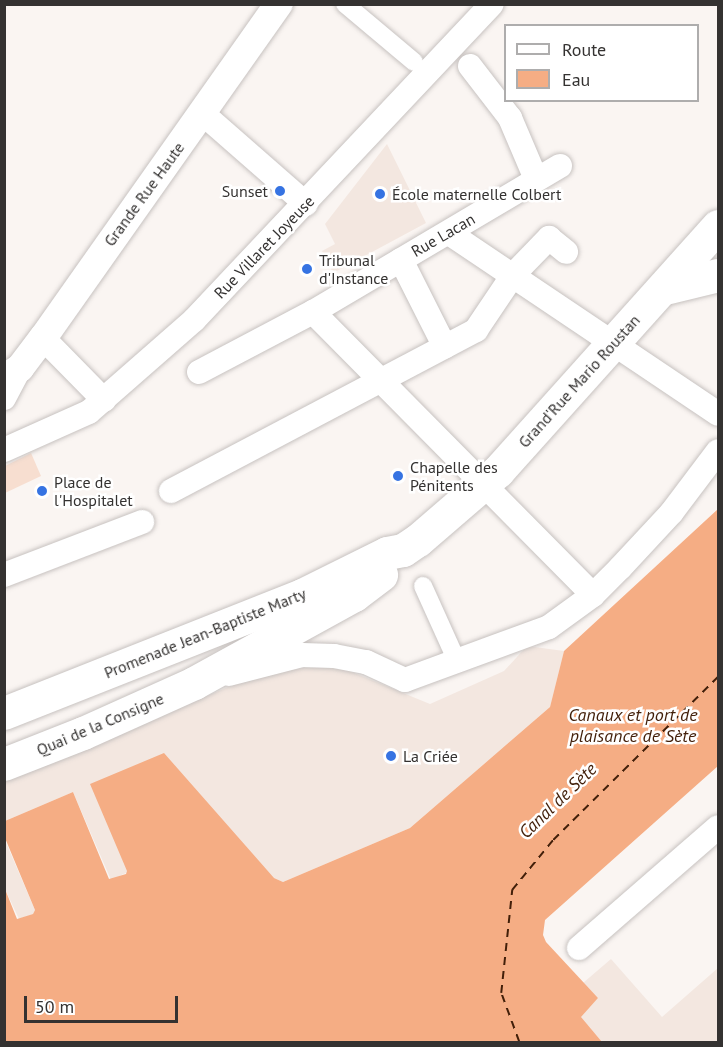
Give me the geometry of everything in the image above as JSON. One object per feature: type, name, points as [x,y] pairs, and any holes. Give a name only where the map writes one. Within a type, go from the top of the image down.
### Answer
[{"type":"main road","points":[[706,270],[718,226]]},
{"type":"main road","name":"Grand'Rue Mario Roustan","points":[[361,578],[398,560],[403,549],[484,485],[665,288],[706,270]]},
{"type":"main road","name":"Quai de la Consigne","points":[[4,764],[83,733],[194,683],[361,578]]},
{"type":"main road","name":"Promenade Jean-Baptiste Marty","points":[[4,713],[302,595],[361,578]]},
{"type":"street","name":"Grande Rue Haute","points":[[12,373],[43,338],[279,4]]},
{"type":"street","points":[[345,4],[414,62]]},
{"type":"street","name":"Rue Villaret Joyeuse","points":[[5,450],[89,412],[194,320],[306,204],[492,4]]},
{"type":"street","points":[[470,66],[510,118],[536,179]]},
{"type":"street","points":[[202,113],[306,204]]},
{"type":"street","name":"Rue Lacan","points":[[199,372],[313,312],[560,166]]},
{"type":"street","points":[[449,233],[718,414]]},
{"type":"street","points":[[171,491],[476,330],[513,275],[549,238],[566,252]]},
{"type":"street","points":[[401,260],[445,347]]},
{"type":"street","points":[[313,312],[593,595]]},
{"type":"street","points":[[43,338],[104,400]]},
{"type":"street","points":[[4,398],[12,373]]},
{"type":"street","points":[[194,683],[302,655],[334,656],[366,662],[405,680],[456,659],[549,627],[593,595],[672,512],[718,451]]},
{"type":"street","points":[[4,575],[142,522]]},
{"type":"street","points":[[423,586],[456,659]]},
{"type":"street","points":[[579,948],[718,827]]},
{"type":"shaded area","name":"École maternelle Colbert","points":[[387,144],[426,223],[333,273],[322,251],[335,244],[325,224]]},
{"type":"shaded area","points":[[31,453],[41,476],[5,493],[5,466]]},
{"type":"shaded area","points":[[527,646],[564,651],[550,707],[410,828],[283,882],[274,878],[128,872],[111,880],[73,792],[5,821],[5,780],[257,675],[286,669],[320,667],[347,670],[430,704],[504,671]]},
{"type":"shaded area","points":[[4,838],[35,910],[33,914],[19,919],[5,889]]},
{"type":"shaded area","points":[[611,959],[662,1017],[718,968],[718,1042],[602,1042],[580,1017],[598,998],[583,983]]},
{"type":"water","points":[[718,509],[718,766],[545,920],[543,935],[546,942],[598,998],[581,1017],[602,1042],[5,1042],[5,889],[17,919],[33,914],[35,910],[5,838],[5,821],[73,792],[109,879],[126,874],[127,871],[90,784],[164,753],[274,878],[283,882],[410,828],[550,707],[564,651]]},
{"type":"ferry route","points":[[519,1042],[501,993],[512,890],[553,840],[718,677]]},
{"type":"place","name":"Sunset","points":[[280,191]]},
{"type":"place","name":"École maternelle Colbert","points":[[380,194]]},
{"type":"place","name":"Tribunal d'Instance","points":[[307,269]]},
{"type":"place","name":"Chapelle des Pénitents","points":[[398,476]]},
{"type":"place","name":"Place de l'Hospitalet","points":[[42,491]]},
{"type":"place","name":"La Criée","points":[[391,756]]},
{"type":"water label","name":"Canaux et port de plaisance de Sète","points":[[633,726]]},
{"type":"water label","name":"Canal de Sète","points":[[558,801]]}]
